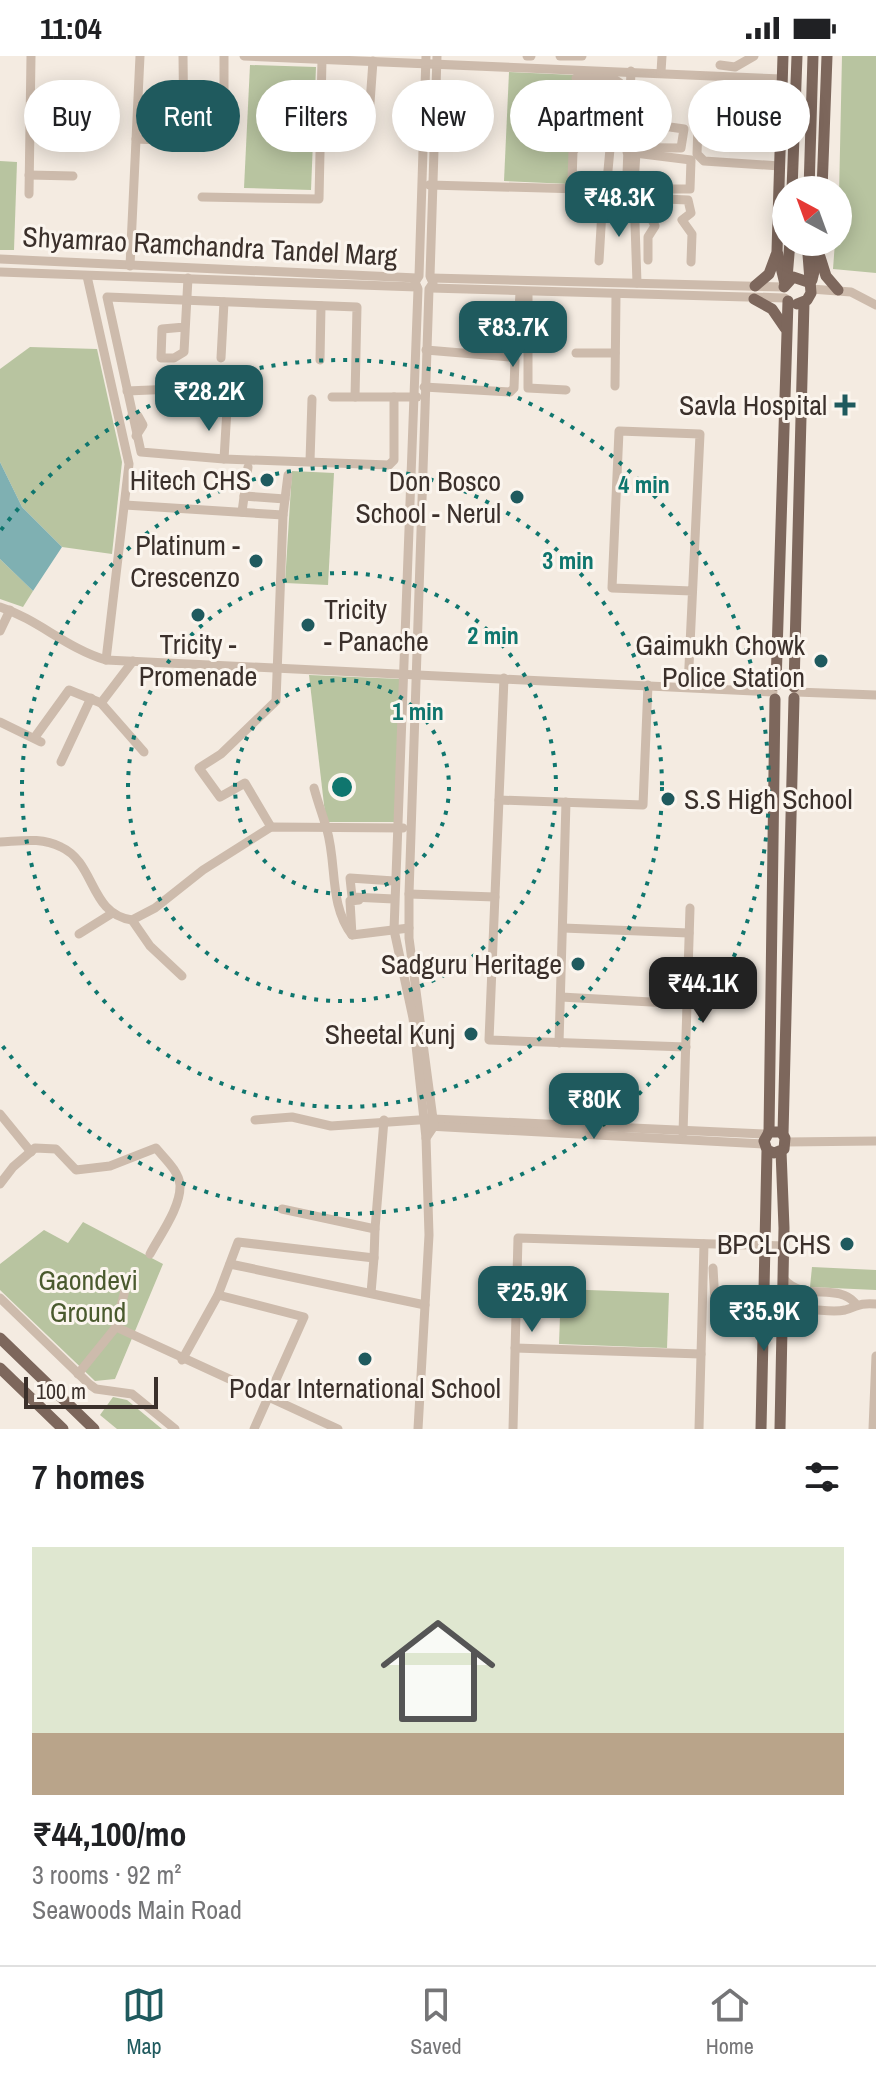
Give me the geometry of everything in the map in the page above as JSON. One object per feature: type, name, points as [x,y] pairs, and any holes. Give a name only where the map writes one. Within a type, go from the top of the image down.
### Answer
[{"type":"main road","points":[[782,79],[783,56]]},
{"type":"main road","points":[[793,176],[797,56]]},
{"type":"main road","points":[[809,176],[813,56]]},
{"type":"main road","points":[[823,176],[827,56]]},
{"type":"main road","points":[[780,152],[780,176]]},
{"type":"main road","points":[[755,286],[769,274],[775,256]]},
{"type":"main road","points":[[778,256],[785,290],[804,302]]},
{"type":"main road","points":[[761,1429],[775,692],[787,332],[785,290],[789,256]]},
{"type":"main road","points":[[808,256],[810,286]]},
{"type":"main road","points":[[780,1429],[783,1142],[804,302],[818,256]]},
{"type":"main road","points":[[822,256],[826,276],[838,290]]},
{"type":"main road","points":[[785,290],[797,277],[810,286]]},
{"type":"main road","points":[[754,299],[777,313],[787,332]]},
{"type":"main road","points":[[775,692],[785,681],[795,692]]},
{"type":"main road","points":[[775,692],[785,704],[795,692]]},
{"type":"main road","points":[[767,1140],[783,1142]]},
{"type":"main road","points":[[767,1140],[783,1142]]},
{"type":"main road","points":[[0,1338],[94,1429]]},
{"type":"main road","points":[[0,1368],[63,1429]]},
{"type":"street","points":[[29,194],[31,56]]},
{"type":"street","points":[[139,80],[140,56]]},
{"type":"street","points":[[183,56],[183,80]]},
{"type":"street","points":[[224,56],[224,80]]},
{"type":"street","points":[[244,56],[373,61],[480,60],[553,68],[608,66],[661,72],[720,65],[735,67],[754,56]]},
{"type":"street","points":[[553,68],[557,56],[582,56]]},
{"type":"street","points":[[661,72],[662,56]]},
{"type":"street","points":[[322,59],[322,80]]},
{"type":"street","points":[[418,1429],[429,1235],[428,1122],[409,928],[411,674],[431,60]]},
{"type":"street","points":[[372,80],[373,61]]},
{"type":"street","points":[[720,65],[782,79]]},
{"type":"street","points":[[630,80],[631,71]]},
{"type":"street","points":[[576,78],[604,80]]},
{"type":"street","points":[[672,126],[684,132],[679,149],[672,149]]},
{"type":"street","points":[[129,278],[136,139]]},
{"type":"street","points":[[202,197],[319,199],[320,152]]},
{"type":"street","points":[[572,186],[574,152]]},
{"type":"street","points":[[427,185],[572,186],[607,181],[622,152]]},
{"type":"street","points":[[572,186],[609,192],[620,187],[627,174],[625,152]]},
{"type":"street","points":[[625,152],[634,183],[649,187]]},
{"type":"street","points":[[650,152],[691,160],[690,189],[672,189]]},
{"type":"street","points":[[697,152],[704,161],[780,166]]},
{"type":"street","points":[[29,175],[73,176]]},
{"type":"street","points":[[620,187],[634,199],[637,283]]},
{"type":"street","points":[[599,261],[604,208],[634,199],[684,198],[691,205],[691,213],[682,220],[692,234],[691,262]]},
{"type":"street","points":[[648,260],[648,237],[655,226],[649,199]]},
{"type":"street","name":"Shyamrao Ramchandra Tandel Marg","points":[[0,259],[189,266],[524,292],[754,299],[785,290]]},
{"type":"street","points":[[185,327],[189,266]]},
{"type":"street","name":"Shyamrao Ramchandra Tandel Marg","points":[[0,272],[188,280],[637,283],[755,286],[785,290]]},
{"type":"street","points":[[87,276],[129,464],[106,660]]},
{"type":"street","points":[[421,394],[426,349],[424,283]]},
{"type":"street","points":[[810,286],[838,290],[876,305]]},
{"type":"street","points":[[426,349],[515,352],[524,292]]},
{"type":"street","points":[[524,292],[528,388],[566,390]]},
{"type":"street","points":[[615,386],[616,295]]},
{"type":"street","points":[[355,397],[358,310],[355,306],[107,297],[141,452],[224,459],[391,464],[394,397]]},
{"type":"street","points":[[221,358],[224,302]]},
{"type":"street","points":[[320,360],[321,306]]},
{"type":"street","points":[[332,397],[510,392],[514,388],[515,360],[510,357],[426,349]]},
{"type":"street","points":[[576,353],[615,353]]},
{"type":"street","points":[[127,391],[174,389]]},
{"type":"street","points":[[310,461],[312,399]]},
{"type":"street","points":[[224,459],[227,409]]},
{"type":"street","points":[[688,687],[700,434],[619,431],[612,588],[692,591]]},
{"type":"street","points":[[242,512],[248,467]]},
{"type":"street","points":[[271,827],[245,783],[220,797],[199,768],[221,754],[273,705],[277,697],[283,515],[288,475]]},
{"type":"street","points":[[244,496],[285,499]]},
{"type":"street","points":[[125,505],[283,515]]},
{"type":"street","points":[[0,631],[5,608],[38,624],[78,652],[106,660],[775,692]]},
{"type":"street","points":[[101,703],[133,661]]},
{"type":"street","points":[[411,674],[394,881],[394,930],[413,1018],[428,1122]]},
{"type":"street","points":[[504,678],[489,1040],[686,1047]]},
{"type":"street","points":[[499,800],[643,805],[648,685]]},
{"type":"street","points":[[0,722],[38,740],[69,690],[101,703],[144,752]]},
{"type":"street","points":[[795,692],[876,695]]},
{"type":"street","points":[[61,762],[91,698]]},
{"type":"street","points":[[314,788],[327,828],[338,909],[352,935]]},
{"type":"street","points":[[559,1043],[566,802]]},
{"type":"street","points":[[132,920],[155,908],[203,870],[271,827],[411,829]]},
{"type":"street","points":[[0,842],[39,840],[64,848],[82,867],[111,914],[132,920],[157,954],[182,976]]},
{"type":"street","points":[[394,881],[350,878],[352,897],[394,900]]},
{"type":"street","points":[[409,894],[495,897]]},
{"type":"street","points":[[352,935],[351,899],[394,900]]},
{"type":"street","points":[[683,1141],[690,908]]},
{"type":"street","points":[[79,934],[111,914]]},
{"type":"street","points":[[352,935],[409,928]]},
{"type":"street","points":[[563,928],[689,933]]},
{"type":"street","points":[[561,997],[687,1004]]},
{"type":"street","points":[[0,1114],[31,1152]]},
{"type":"street","points":[[255,1120],[292,1117],[331,1126],[384,1120],[683,1128],[767,1140]]},
{"type":"street","points":[[371,1293],[384,1120]]},
{"type":"street","points":[[428,1122],[683,1141],[767,1140]]},
{"type":"street","points":[[783,1142],[876,1141]]},
{"type":"street","points":[[0,1184],[31,1152],[56,1149],[76,1170],[110,1166],[156,1148],[175,1172],[180,1186],[171,1216],[150,1254]]},
{"type":"street","points":[[282,1209],[375,1229]]},
{"type":"street","points":[[513,1429],[518,1238],[784,1246]]},
{"type":"street","points":[[182,1360],[218,1295],[238,1242],[374,1258]]},
{"type":"street","points":[[699,1429],[704,1244]]},
{"type":"street","points":[[230,1264],[425,1305]]},
{"type":"street","points":[[713,1268],[715,1302],[763,1308]]},
{"type":"street","points":[[783,1278],[800,1292],[847,1296],[855,1303]]},
{"type":"street","points":[[78,1374],[116,1327],[126,1286]]},
{"type":"street","points":[[218,1295],[304,1317],[254,1429]]},
{"type":"street","points":[[0,1298],[96,1389],[132,1394],[175,1429]]},
{"type":"street","points":[[782,1321],[800,1309],[844,1310],[855,1303],[876,1304]]},
{"type":"street","points":[[116,1327],[182,1360],[338,1429]]},
{"type":"street","points":[[515,1348],[701,1354]]},
{"type":"street","points":[[873,1429],[876,1356]]},
{"type":"green space","points":[[842,56],[876,56],[876,273],[833,269],[834,256],[852,256],[852,176],[839,176]]},
{"type":"green space","points":[[250,65],[316,67],[315,80],[256,80],[256,152],[313,152],[311,190],[244,188]]},
{"type":"green space","points":[[509,72],[574,75],[574,80],[510,80],[510,152],[570,152],[569,184],[504,181]]},
{"type":"green space","points":[[0,161],[17,162],[14,250],[0,250]]},
{"type":"green space","points":[[30,347],[97,349],[122,462],[112,554],[62,547],[22,507],[0,462],[0,369]]},
{"type":"green space","points":[[292,471],[334,473],[328,585],[285,583]]},
{"type":"green space","points":[[0,559],[33,591],[23,607],[0,599]]},
{"type":"green space","points":[[309,675],[400,679],[396,822],[326,822]]},
{"type":"green space","name":"Gaondevi Ground","points":[[83,1222],[163,1264],[115,1379],[95,1381],[0,1290],[0,1264],[44,1230],[68,1243]]},
{"type":"green space","points":[[812,1267],[876,1270],[876,1290],[810,1287]]},
{"type":"green space","points":[[561,1289],[669,1293],[667,1348],[559,1344]]},
{"type":"green space","points":[[113,1397],[127,1400],[162,1429],[117,1429],[100,1415]]},
{"type":"water","points":[[0,462],[22,507],[62,547],[33,591],[0,559]]},
{"type":"place","name":"Savla Hospital","points":[[845,405]]},
{"type":"place","name":"Hitech CHS","points":[[267,480]]},
{"type":"place","name":"Don Bosco School - Nerul","points":[[517,497]]},
{"type":"place","name":"Platinum - Crescenzo","points":[[256,561]]},
{"type":"place","name":"Tricity - Promenade","points":[[198,615]]},
{"type":"place","name":"Tricity - Panache","points":[[308,625]]},
{"type":"place","name":"Gaimukh Chowk Police Station","points":[[821,661]]},
{"type":"place","name":"S.S High School","points":[[668,799]]},
{"type":"place","name":"Sadguru Heritage","points":[[578,964]]},
{"type":"place","name":"Sheetal Kunj","points":[[471,1034]]},
{"type":"place","name":"BPCL CHS","points":[[847,1244]]},
{"type":"place","name":"Podar International School","points":[[365,1359]]}]
